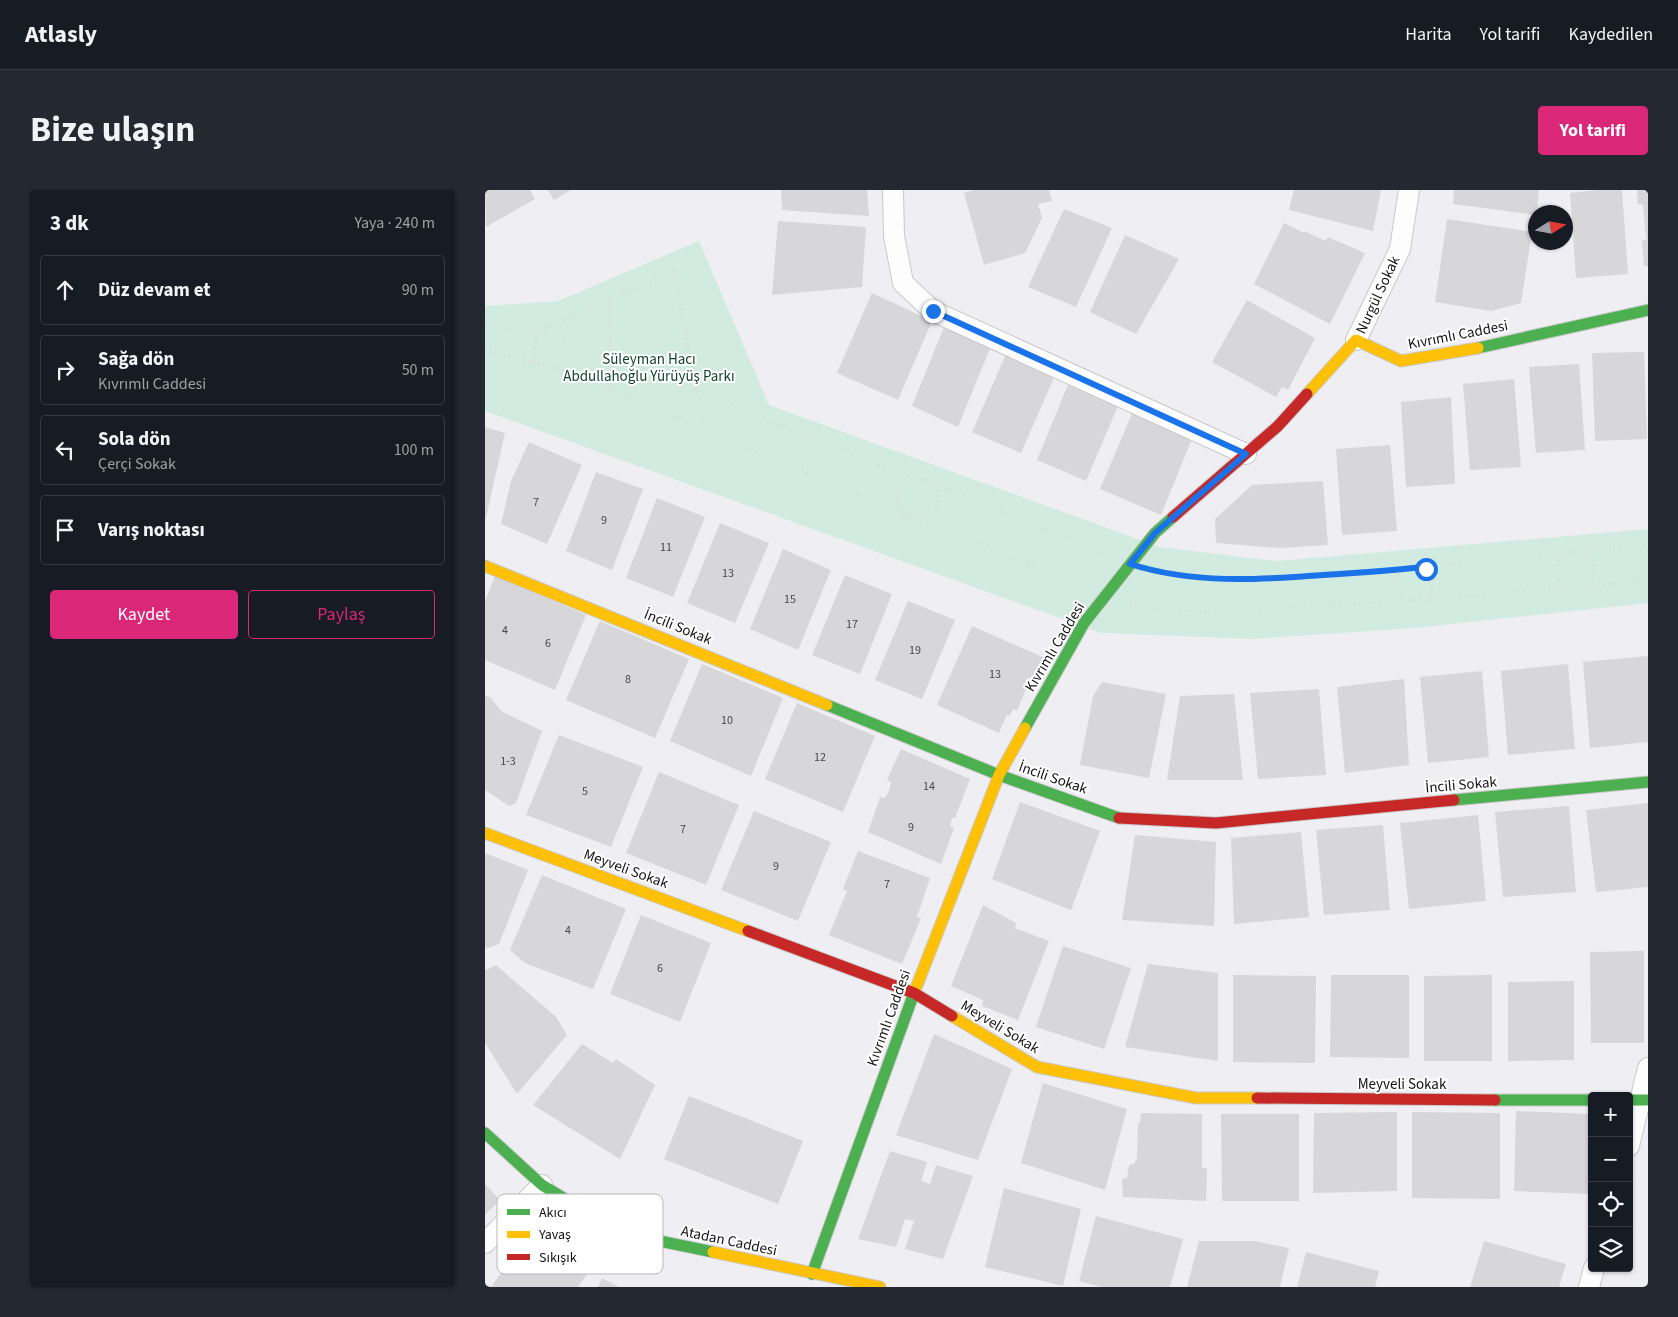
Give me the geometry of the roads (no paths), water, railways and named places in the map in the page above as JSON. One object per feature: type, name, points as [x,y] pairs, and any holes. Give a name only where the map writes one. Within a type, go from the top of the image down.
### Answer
[{"type":"street","points":[[893,190],[894,236],[903,283],[933,311],[1246,454]]},
{"type":"street","name":"Nurgül Sokak","points":[[1356,340],[1400,249],[1409,190]]},
{"type":"street","name":"Kıvrımlı Caddesi","points":[[809,1280],[914,993],[999,775],[1084,623],[1155,533],[1278,426],[1356,340],[1401,361],[1452,354],[1648,310]]},
{"type":"street","name":"İncili Sokak","points":[[485,566],[999,775],[1121,818],[1217,824],[1648,782]]},
{"type":"street","name":"Meyveli Sokak","points":[[485,833],[914,993],[1037,1067],[1196,1098],[1588,1100]]},
{"type":"street","points":[[1631,1137],[1648,1068]]},
{"type":"street","name":"Atadan Caddesi","points":[[485,1133],[542,1185],[557,1194]]},
{"type":"street","points":[[533,1194],[542,1185]]},
{"type":"street","points":[[485,1243],[497,1231]]},
{"type":"street","name":"Atadan Caddesi","points":[[663,1244],[809,1280],[880,1287]]},
{"type":"street","points":[[1589,1287],[1593,1272]]},
{"type":"park label","name":"Süleyman Hacı Abdullahoğlu Yürüyüş Parkı","points":[[649,368]]}]
